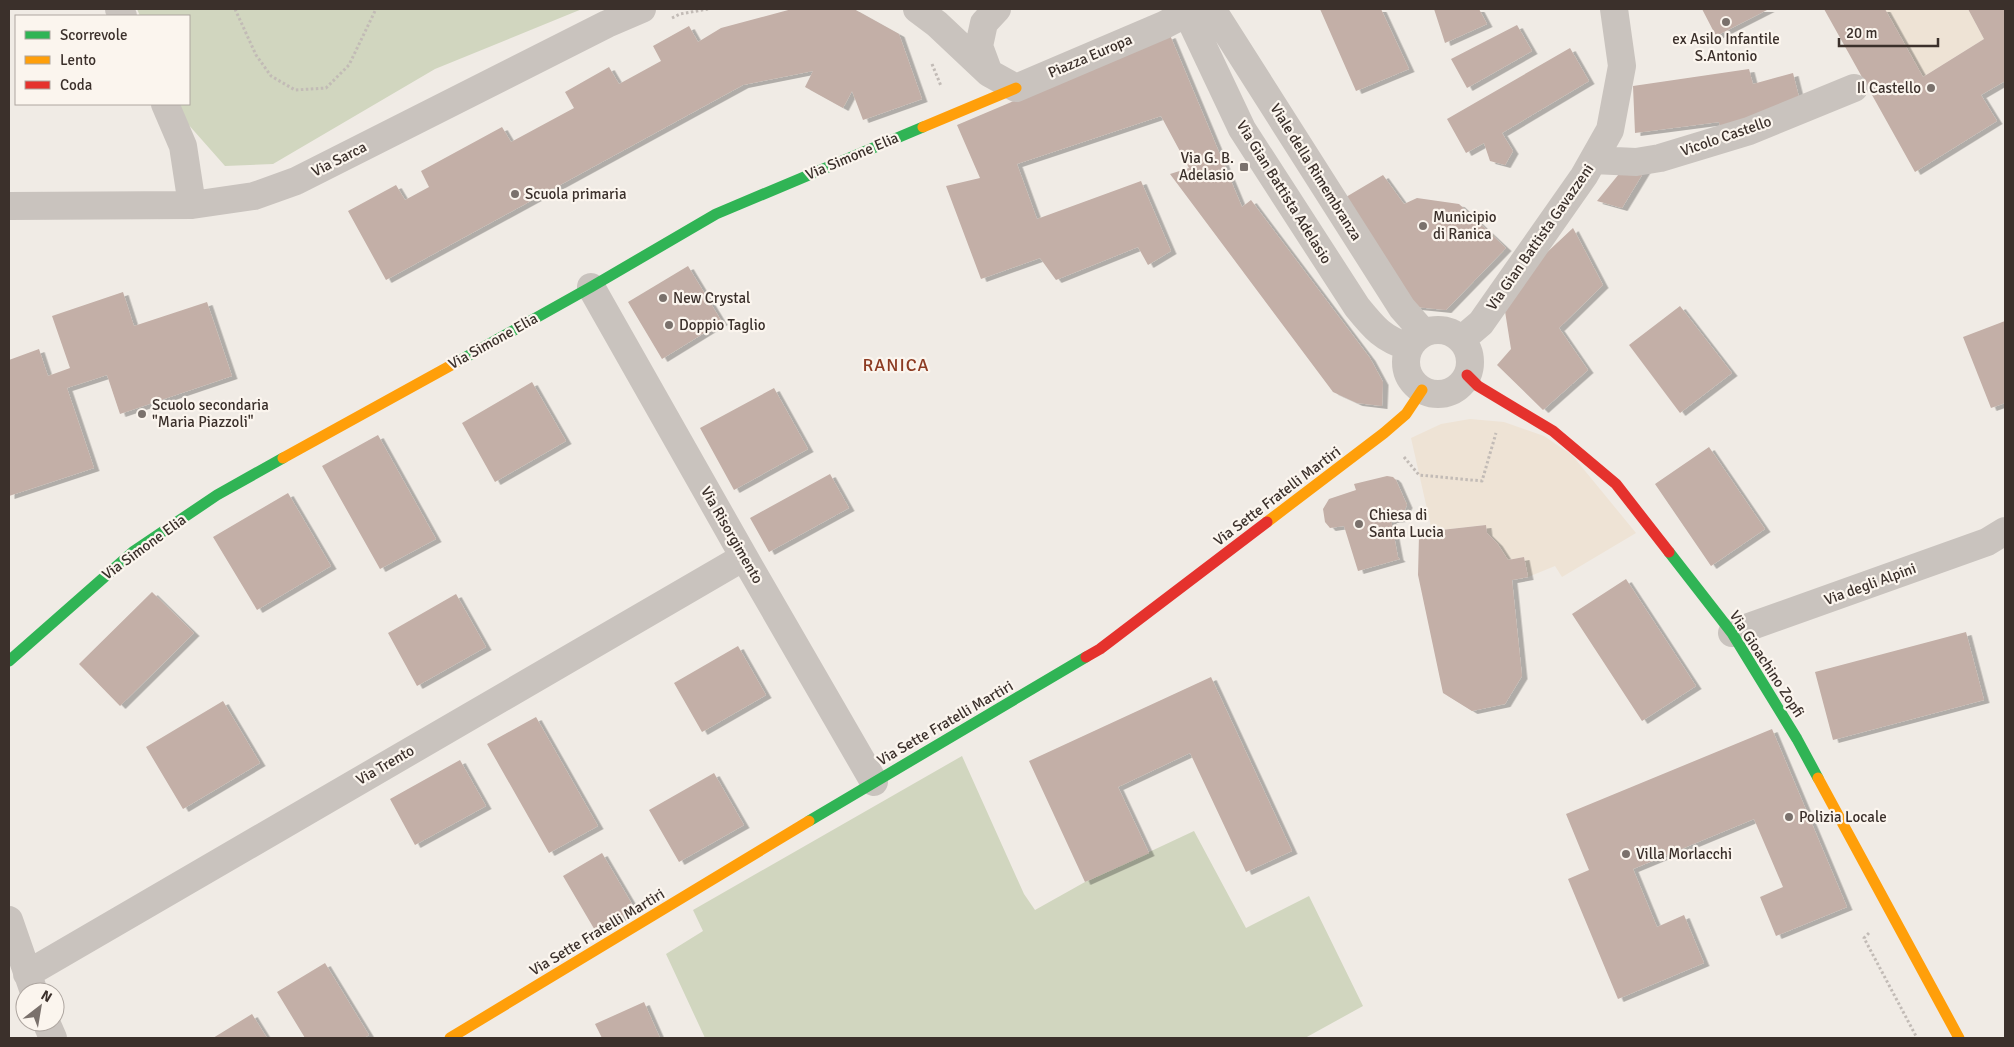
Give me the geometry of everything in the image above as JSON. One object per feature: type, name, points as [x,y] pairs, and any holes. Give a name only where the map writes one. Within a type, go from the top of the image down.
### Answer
[{"type":"street","name":"Via Sarca","points":[[9,206],[192,205],[254,196],[296,181],[598,28],[642,9]]},
{"type":"street","points":[[989,73],[979,46],[984,23],[998,9]]},
{"type":"street","name":"Viale della Rimembranza","points":[[1212,9],[1402,308],[1417,340]]},
{"type":"street","name":"Via Gian Battista Gavazzeni","points":[[1461,340],[1481,323],[1584,176],[1610,130],[1622,66],[1614,9]]},
{"type":"street","name":"Via Gian Battista Adelasio","points":[[1183,11],[1190,19],[1242,129],[1357,307],[1374,328],[1393,342],[1417,340]]},
{"type":"street","name":"Piazza Europa","points":[[1016,88],[1164,25],[1183,11]]},
{"type":"street","points":[[932,14],[989,73],[1016,88]]},
{"type":"street","name":"Via Simone Elia","points":[[9,661],[134,551],[217,495],[591,287],[716,214],[1016,88]]},
{"type":"street","name":"Vicolo Castello","points":[[1593,160],[1636,162],[1660,158],[1749,131],[1854,88]]},
{"type":"street","points":[[165,105],[183,146],[192,205]]},
{"type":"street","name":"Via Risorgimento","points":[[591,287],[874,782]]},
{"type":"street","points":[[1437,330],[1450,332],[1461,340],[1468,350],[1470,362],[1467,375],[1460,385],[1448,392],[1435,394],[1422,390],[1412,382],[1406,371],[1405,359],[1417,340],[1437,330]]},
{"type":"street","name":"Via Gioachino Zopfi","points":[[1467,375],[1478,386],[1553,432],[1616,484],[1732,633],[1797,739],[1959,1038]]},
{"type":"street","name":"Via Sette Fratelli Martiri","points":[[450,1038],[874,782],[1100,650],[1384,434],[1406,414],[1422,390]]},
{"type":"street","name":"Via degli Alpini","points":[[1732,633],[1987,542],[2005,531]]},
{"type":"street","name":"Via Trento","points":[[33,982],[744,557]]},
{"type":"street","points":[[9,920],[31,982]]},
{"type":"path","points":[[235,9],[256,55],[271,76],[295,90],[326,88],[349,65],[376,9]]},
{"type":"path","points":[[1384,434],[1419,475],[1482,481],[1499,421],[1509,406]]},
{"type":"green space","points":[[137,9],[582,9],[435,69],[273,164],[225,166],[187,123],[179,105],[190,105],[190,15],[140,15]]},
{"type":"green space","points":[[962,756],[1024,894],[1035,910],[1085,882],[1194,831],[1246,928],[1309,896],[1363,1006],[1305,1038],[705,1038],[666,954],[703,931],[693,910]]},
{"type":"shaded area","points":[[1885,9],[1968,9],[1984,39],[1923,77]]},
{"type":"shaded area","points":[[1470,419],[1504,422],[1544,436],[1572,455],[1636,533],[1562,577],[1555,566],[1528,577],[1524,557],[1508,560],[1497,543],[1487,533],[1486,525],[1432,531],[1411,438],[1441,424]]},
{"type":"building","points":[[792,9],[854,9],[899,34],[922,99],[863,120],[852,91],[843,108],[805,87],[813,71],[743,85],[386,280],[348,211],[396,185],[405,200],[429,187],[421,171],[502,127],[511,142],[574,108],[565,92],[609,67],[619,84],[661,61],[653,46],[689,26],[698,42],[721,28]]},
{"type":"building","points":[[1320,9],[1381,9],[1409,69],[1356,91]]},
{"type":"building","points":[[1434,9],[1479,9],[1487,24],[1445,43]]},
{"type":"building","name":"ex Asilo Infantile S.Antonio","points":[[1702,9],[1769,9],[1716,36]]},
{"type":"building","name":"Il Castello","points":[[1824,9],[1885,9],[1923,77],[1984,39],[1968,9],[2005,9],[2005,81],[1981,95],[1997,121],[1915,172]]},
{"type":"building","points":[[1517,25],[1532,51],[1467,88],[1451,59]]},
{"type":"building","points":[[1170,35],[1242,207],[1251,200],[1370,358],[1383,382],[1382,406],[1357,403],[1333,392],[1170,174],[1189,168],[1161,116],[1017,164],[1037,219],[1141,181],[1171,251],[1148,265],[1138,247],[1056,280],[1040,258],[981,279],[946,186],[980,178],[957,125]]},
{"type":"building","points":[[1570,48],[1589,81],[1502,133],[1513,151],[1505,165],[1490,161],[1484,143],[1466,153],[1447,119]]},
{"type":"building","points":[[1749,69],[1753,84],[1793,73],[1799,97],[1721,132],[1719,122],[1635,133],[1633,86]]},
{"type":"building","points":[[1623,169],[1645,170],[1622,208],[1597,201]]},
{"type":"building","name":"Municipio di Ranica","points":[[1383,175],[1404,204],[1417,198],[1459,204],[1506,248],[1446,310],[1416,307],[1346,197]]},
{"type":"building","points":[[1573,228],[1603,285],[1559,328],[1588,370],[1543,410],[1497,365],[1511,349],[1504,305],[1541,258]]},
{"type":"building","points":[[688,266],[722,322],[662,359],[628,302]]},
{"type":"building","points":[[123,292],[134,326],[207,302],[232,376],[120,414],[107,375],[67,388],[94,468],[9,496],[9,360],[39,349],[48,376],[70,368],[52,316]]},
{"type":"building","points":[[1680,306],[1732,373],[1680,413],[1629,345]]},
{"type":"building","points":[[2005,321],[2005,403],[1991,408],[1963,337]]},
{"type":"building","points":[[532,382],[566,441],[495,482],[462,423]]},
{"type":"building","points":[[774,388],[808,449],[734,490],[700,428]]},
{"type":"building","points":[[378,435],[436,539],[380,569],[322,466]]},
{"type":"building","points":[[1709,447],[1765,529],[1711,566],[1655,484]]},
{"type":"building","points":[[830,474],[849,508],[769,552],[750,518]]},
{"type":"building","name":"Chiesa di Santa Lucia","points":[[1387,476],[1393,477],[1396,480],[1407,505],[1401,519],[1391,520],[1400,559],[1358,571],[1344,526],[1330,528],[1325,522],[1323,509],[1329,499],[1356,490],[1354,484]]},
{"type":"building","points":[[288,493],[331,566],[257,610],[213,537]]},
{"type":"building","points":[[1486,525],[1487,533],[1497,543],[1508,560],[1524,557],[1528,577],[1512,580],[1522,676],[1505,704],[1472,711],[1443,693],[1418,575],[1419,535],[1432,531]]},
{"type":"building","points":[[1626,579],[1696,686],[1642,721],[1572,614]]},
{"type":"building","points":[[152,592],[194,633],[120,706],[79,664]]},
{"type":"building","points":[[456,594],[486,647],[417,686],[388,633]]},
{"type":"building","points":[[1966,632],[1984,700],[1833,740],[1815,672]]},
{"type":"building","points":[[738,646],[766,695],[702,732],[674,683]]},
{"type":"building","points":[[1211,677],[1292,851],[1246,872],[1190,753],[1118,787],[1149,853],[1085,882],[1029,761]]},
{"type":"building","points":[[223,701],[260,763],[183,809],[146,747]]},
{"type":"building","points":[[536,717],[598,826],[549,853],[487,744]]},
{"type":"building","name":"Villa Morlacchi","points":[[1772,729],[1847,907],[1776,936],[1760,897],[1783,887],[1754,819],[1633,869],[1657,927],[1684,915],[1704,963],[1618,999],[1568,879],[1589,870],[1566,814]]},
{"type":"building","points":[[460,760],[486,806],[415,845],[390,799]]},
{"type":"building","points":[[714,773],[744,825],[679,862],[649,810]]},
{"type":"building","points":[[602,853],[635,909],[596,932],[563,876]]},
{"type":"building","points":[[325,963],[369,1035],[364,1038],[305,1038],[277,992]]},
{"type":"building","points":[[644,1002],[660,1038],[602,1038],[595,1024]]},
{"type":"building","points":[[252,1014],[267,1038],[213,1038]]},
{"type":"traffic: fast","points":[[457,362],[716,214],[923,127]]},
{"type":"traffic: fast","points":[[9,661],[134,551],[217,495],[283,458]]},
{"type":"traffic: fast","points":[[1669,552],[1732,633],[1797,739],[1818,778]]},
{"type":"traffic: fast","points":[[809,821],[1086,657]]},
{"type":"traffic: slow","points":[[923,127],[1016,88]]},
{"type":"traffic: slow","points":[[283,458],[457,362]]},
{"type":"traffic: slow","points":[[1267,522],[1384,433],[1406,414],[1422,390]]},
{"type":"traffic: slow","points":[[1818,778],[1959,1038]]},
{"type":"traffic: slow","points":[[450,1038],[809,821]]},
{"type":"traffic: jam","points":[[1467,375],[1478,386],[1553,431],[1616,484],[1669,552]]},
{"type":"traffic: jam","points":[[1086,657],[1100,649],[1267,522]]},
{"type":"place","name":"ex Asilo Infantile S.Antonio","points":[[1726,22]]},
{"type":"place","name":"Il Castello","points":[[1931,88]]},
{"type":"place","name":"Via G. B. Adelasio","points":[[1244,167]]},
{"type":"place","name":"Scuola primaria","points":[[515,194]]},
{"type":"place","name":"Municipio di Ranica","points":[[1423,226]]},
{"type":"place","name":"New Crystal","points":[[663,298]]},
{"type":"place","name":"Doppio Taglio","points":[[669,325]]},
{"type":"place","name":"Scuolo secondaria \"Maria Piazzoli\"","points":[[142,414]]},
{"type":"place","name":"Chiesa di Santa Lucia","points":[[1359,524]]},
{"type":"place","name":"Polizia Locale","points":[[1789,817]]},
{"type":"place","name":"Villa Morlacchi","points":[[1626,854]]},
{"type":"district","name":"RANICA","points":[[896,365]]}]
